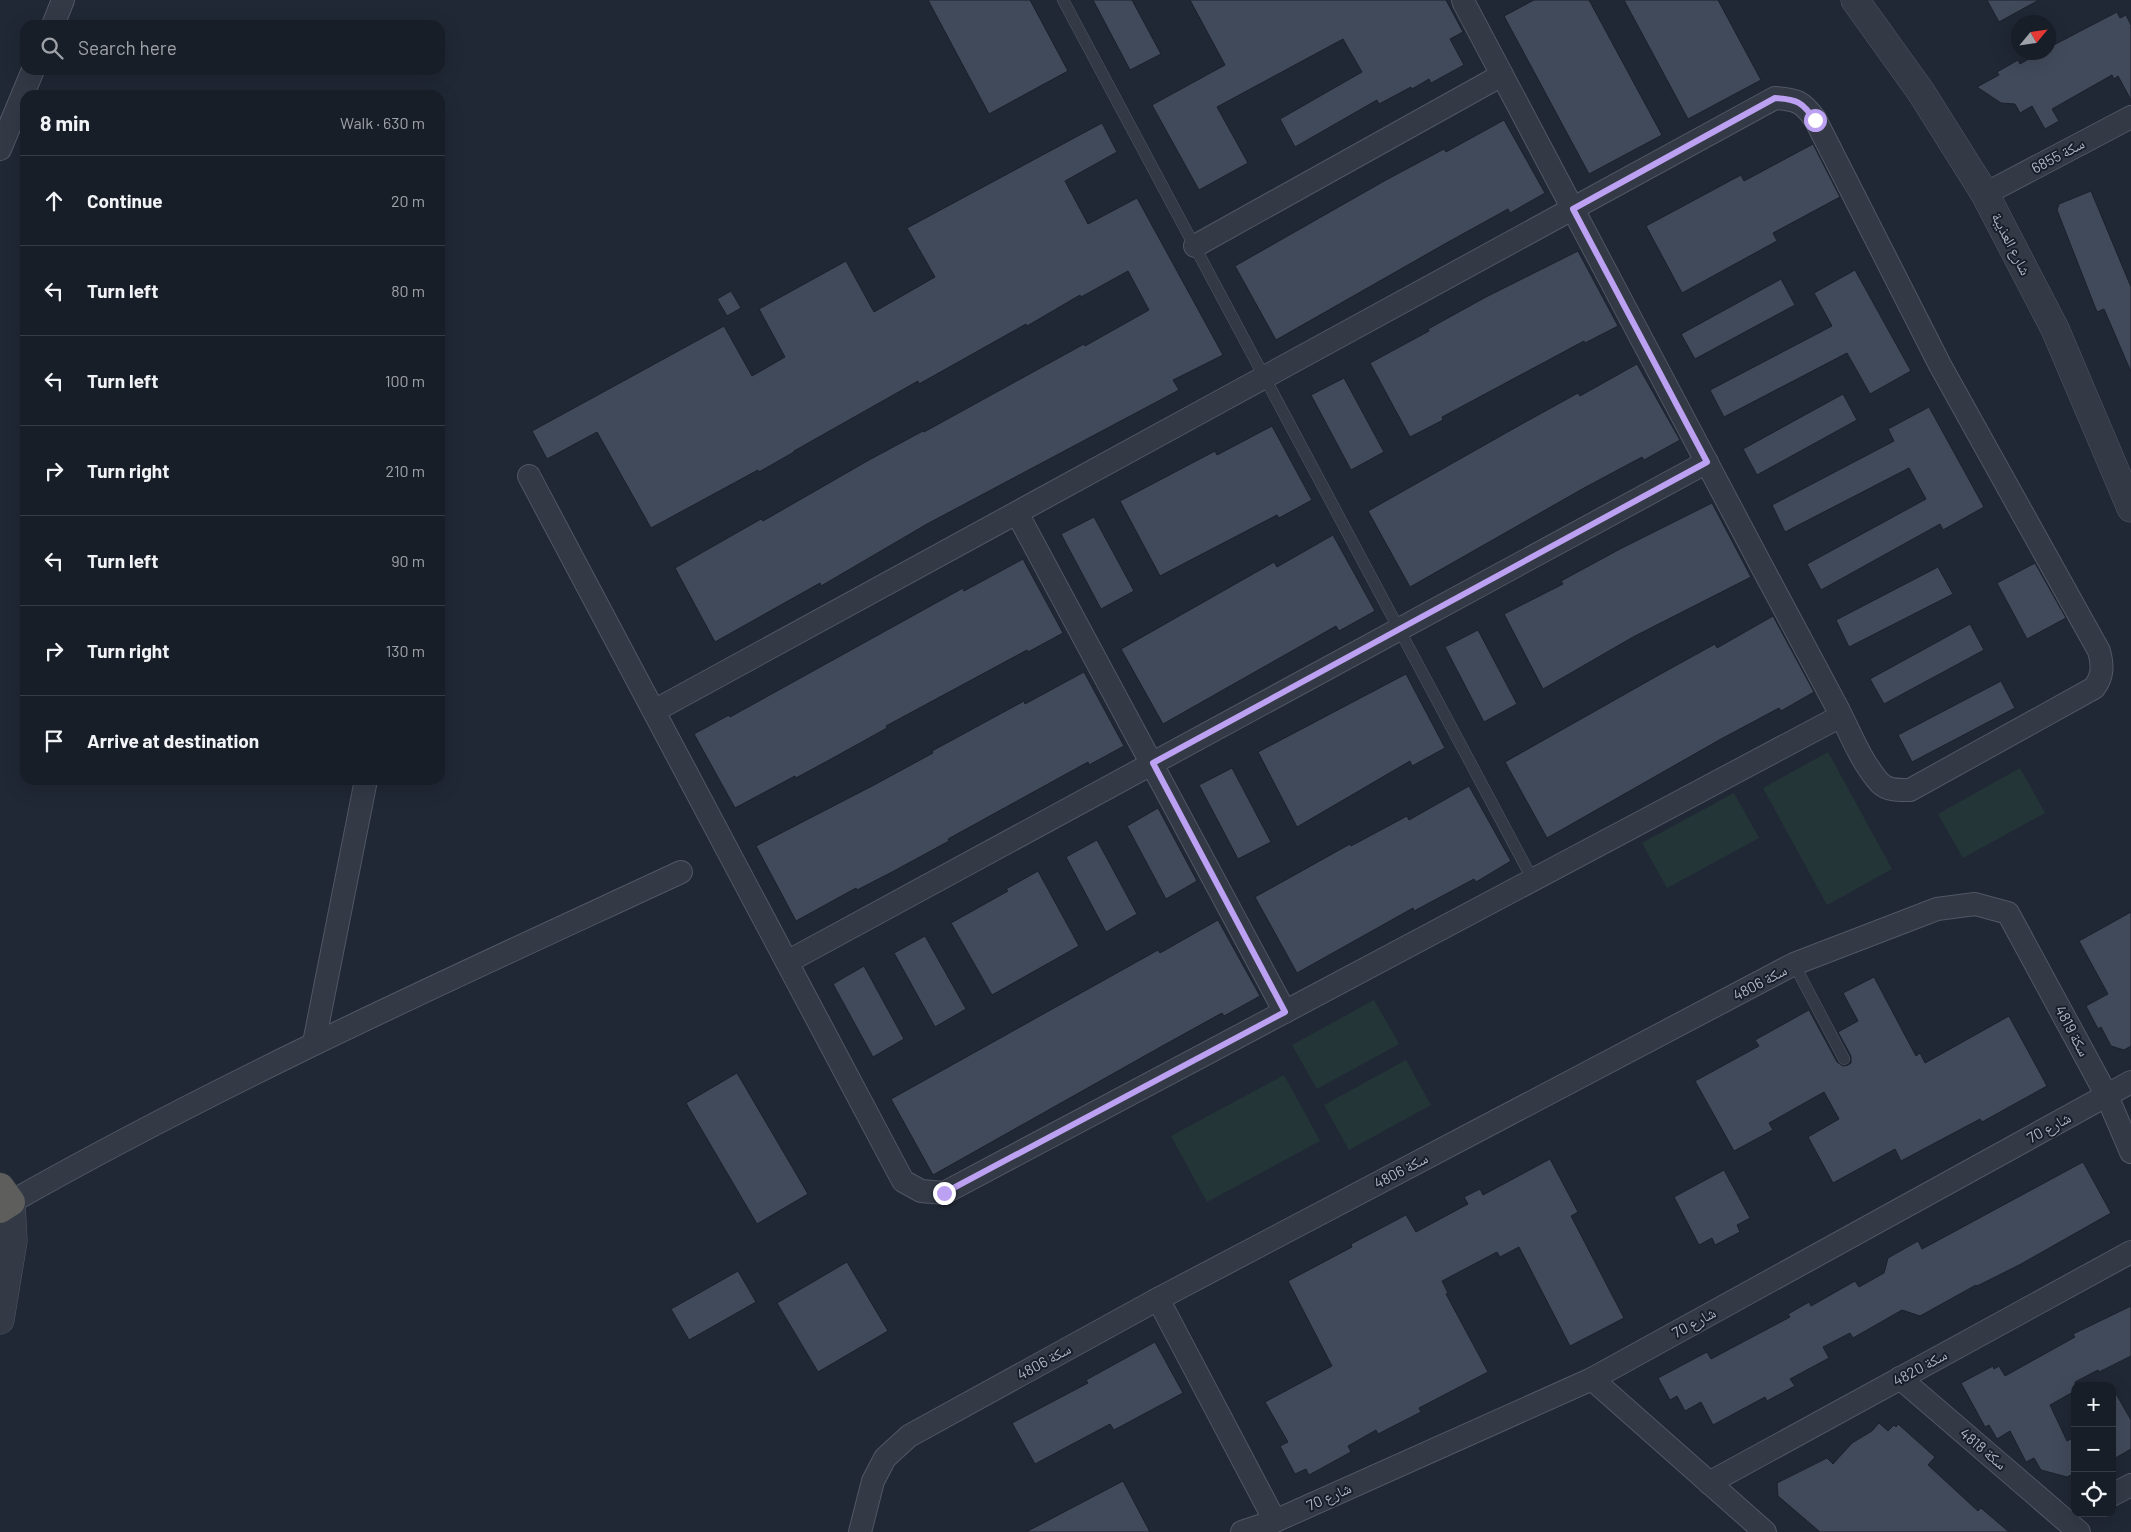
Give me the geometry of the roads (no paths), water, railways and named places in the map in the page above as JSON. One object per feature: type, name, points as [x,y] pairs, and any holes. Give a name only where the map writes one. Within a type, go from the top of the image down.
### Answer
[{"type":"street","points":[[55,20],[63,0]]},
{"type":"street","points":[[654,712],[1265,378],[1573,209],[1775,98],[1793,99],[1806,107],[1815,120],[1940,365],[2099,652],[2103,665],[2100,680],[2094,688],[1910,790],[1896,790],[1882,785],[1869,768],[1841,716],[1707,462],[1573,209],[1502,75],[1462,0]]},
{"type":"street","name":"شارع العذيبة","points":[[1855,0],[1921,92],[1985,194],[2055,329],[2131,508]]},
{"type":"street","points":[[25,90],[32,75]]},
{"type":"street","points":[[1195,246],[1502,75]]},
{"type":"street","points":[[0,149],[20,103]]},
{"type":"street","name":"سكة 6855","points":[[1985,194],[2131,117]]},
{"type":"street","points":[[787,962],[1707,462]]},
{"type":"street","points":[[529,476],[903,1181],[921,1192],[944,1193],[1841,716]]},
{"type":"street","points":[[1017,513],[1153,763],[1285,1012]]},
{"type":"street","points":[[314,1043],[365,785]]},
{"type":"street","points":[[0,1320],[13,1242],[4,1199],[59,1175],[314,1043],[681,872]]},
{"type":"street","name":"سكة 4806","points":[[860,1532],[873,1481],[886,1458],[909,1436],[1158,1299],[1794,964],[1936,909],[1975,904],[2008,913]]},
{"type":"street","name":"سكة 4819","points":[[2008,913],[2107,1096],[2131,1152]]},
{"type":"street","name":"شارع 70","points":[[1242,1532],[1275,1521],[1592,1379],[2131,1082]]},
{"type":"street","name":"سكة 4820","points":[[1709,1483],[2131,1252]]},
{"type":"street","points":[[1158,1299],[1275,1521]]},
{"type":"street","name":"سكة 4818","points":[[1900,1378],[2075,1522]]},
{"type":"street","points":[[1592,1379],[1765,1532]]},
{"type":"street","points":[[2116,1493],[2131,1485]]},
{"type":"lane","points":[[1063,0],[1533,880]]},
{"type":"lane","points":[[1794,964],[1844,1059]]}]
